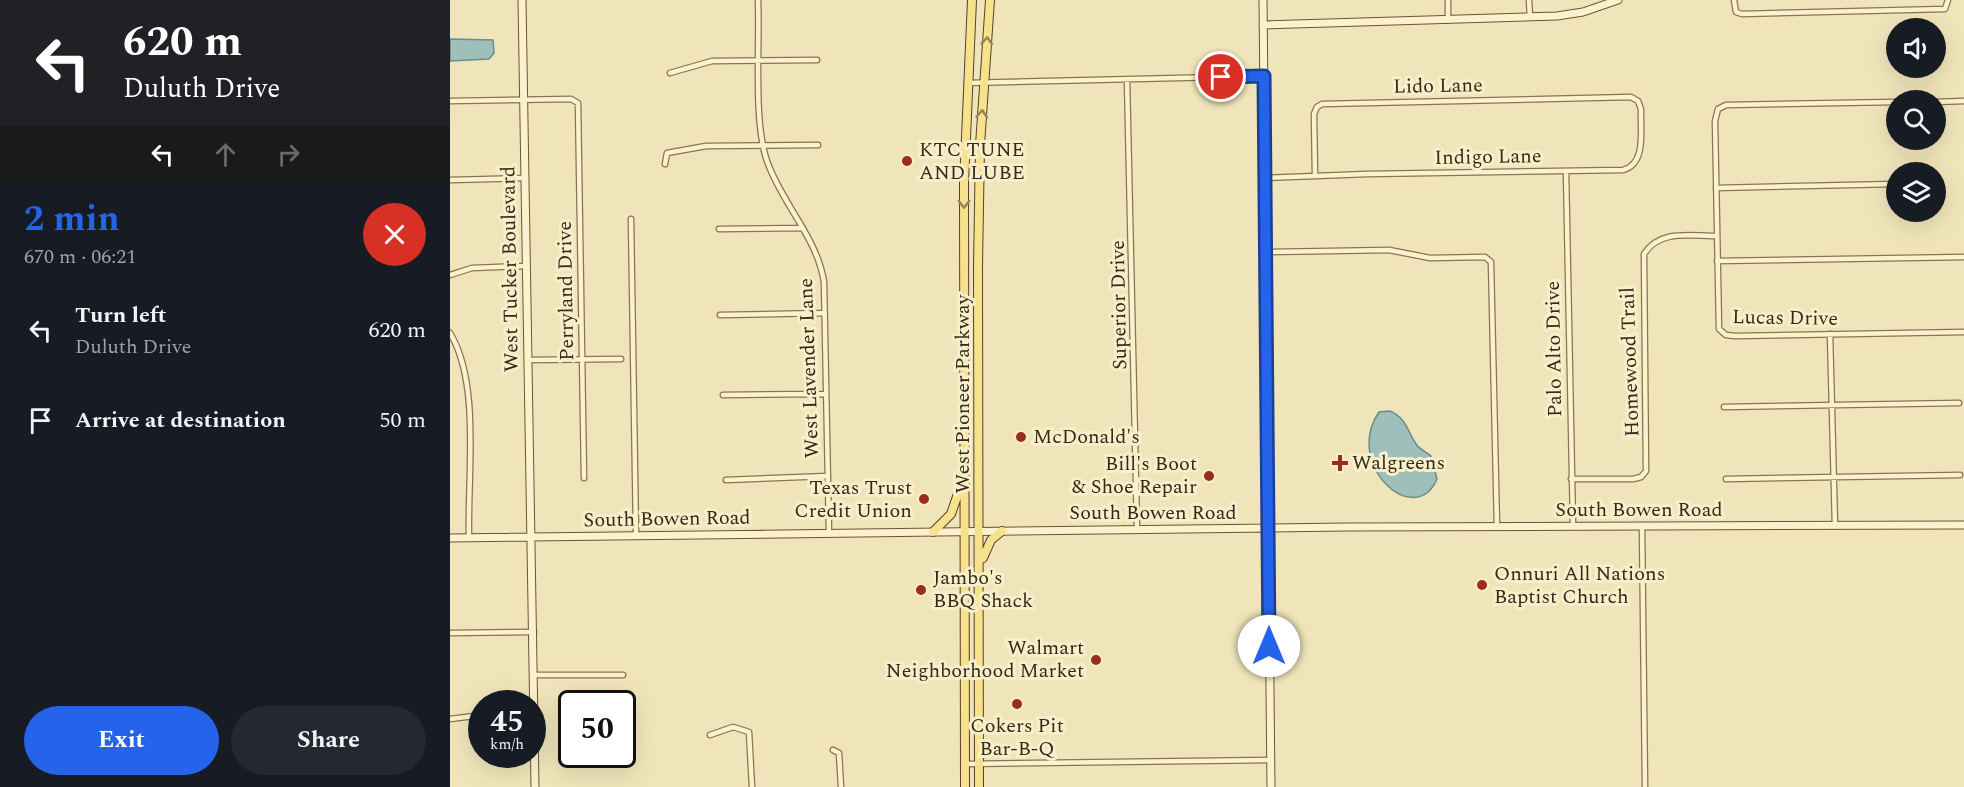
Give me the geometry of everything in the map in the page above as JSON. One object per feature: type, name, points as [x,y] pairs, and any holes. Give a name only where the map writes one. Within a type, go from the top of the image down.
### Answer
[{"type":"main road","name":"West Tucker Boulevard","points":[[522,0],[534,690]]},
{"type":"main road","name":"West Pioneer Parkway","points":[[965,787],[963,344],[967,83],[972,0]]},
{"type":"main road","name":"West Pioneer Parkway","points":[[979,787],[981,764],[980,145],[990,0]]},
{"type":"main road","points":[[1263,0],[1270,787]]},
{"type":"main road","points":[[1263,25],[1530,17],[1583,12],[1618,0]]},
{"type":"main road","points":[[963,344],[979,347]]},
{"type":"main road","points":[[933,532],[951,514],[964,475]]},
{"type":"main road","name":"South Bowen Road","points":[[450,538],[1268,528],[1964,525]]},
{"type":"main road","points":[[980,569],[984,552],[1002,531]]},
{"type":"main road","name":"West Tucker Boulevard","points":[[535,768],[535,787]]},
{"type":"street","name":"West Lavender Lane","points":[[759,0],[763,145],[771,172],[822,270],[829,533]]},
{"type":"street","points":[[1448,0],[1448,20]]},
{"type":"street","points":[[1529,0],[1530,17]]},
{"type":"street","points":[[1734,0],[1736,12],[1742,14],[1945,9],[1948,0]]},
{"type":"street","points":[[670,74],[712,62],[817,60]]},
{"type":"street","points":[[967,83],[1264,76]]},
{"type":"street","name":"Superior Drive","points":[[1127,80],[1137,530]]},
{"type":"street","name":"Indigo Lane","points":[[1265,178],[1623,170],[1636,164],[1639,158],[1641,109],[1638,101],[1631,97]]},
{"type":"street","name":"Lido Lane","points":[[1315,176],[1314,114],[1317,107],[1322,104],[1631,97]]},
{"type":"street","name":"Perryland Drive","points":[[523,100],[571,99],[578,103],[584,478]]},
{"type":"street","points":[[450,101],[523,100]]},
{"type":"street","name":"Lucas Drive","points":[[1886,102],[1726,105],[1718,109],[1714,122],[1716,236],[1718,320],[1722,332],[1735,336],[1964,332]]},
{"type":"street","points":[[1946,102],[1964,102]]},
{"type":"street","points":[[665,164],[667,153],[706,146],[818,145]]},
{"type":"street","name":"Palo Alto Drive","points":[[1566,171],[1573,526]]},
{"type":"street","points":[[450,180],[524,178]]},
{"type":"street","points":[[1716,188],[1886,184]]},
{"type":"street","points":[[631,219],[636,536]]},
{"type":"street","points":[[719,229],[802,228]]},
{"type":"street","name":"Homewood Trail","points":[[1571,479],[1633,479],[1641,477],[1646,471],[1642,263],[1644,254],[1657,240],[1667,236],[1716,236]]},
{"type":"street","points":[[1266,252],[1389,250],[1430,258],[1485,257],[1491,262],[1497,527]]},
{"type":"street","points":[[1717,261],[1964,257]]},
{"type":"street","points":[[450,275],[472,268],[526,266]]},
{"type":"street","points":[[720,315],[824,313]]},
{"type":"street","points":[[450,333],[465,368],[469,400],[469,538]]},
{"type":"street","points":[[1830,334],[1835,526]]},
{"type":"street","points":[[528,360],[621,359]]},
{"type":"street","points":[[723,395],[825,394]]},
{"type":"street","points":[[1724,407],[1959,403]]},
{"type":"street","points":[[1726,479],[1960,475]]},
{"type":"street","points":[[726,480],[828,476]]},
{"type":"street","points":[[1642,526],[1645,787]]},
{"type":"street","points":[[450,633],[534,632]]},
{"type":"street","points":[[534,675],[623,675]]},
{"type":"street","points":[[450,719],[468,717]]},
{"type":"street","points":[[710,735],[733,727],[749,732],[752,787]]},
{"type":"street","points":[[832,750],[839,753],[841,787]]},
{"type":"street","points":[[965,764],[1270,760]]},
{"type":"water","points":[[450,39],[493,40],[494,53],[489,59],[450,61]]},
{"type":"water","points":[[1390,411],[1403,421],[1417,446],[1431,456],[1437,479],[1427,493],[1414,498],[1399,494],[1386,484],[1376,470],[1370,452],[1370,432],[1379,412]]},
{"type":"place","name":"KTC TUNE AND LUBE","points":[[907,161]]},
{"type":"place","name":"McDonald's","points":[[1021,437]]},
{"type":"place","name":"Walgreens","points":[[1340,463]]},
{"type":"place","name":"Bill's Boot & Shoe Repair","points":[[1209,476]]},
{"type":"place","name":"Texas Trust Credit Union","points":[[924,499]]},
{"type":"place","name":"Onnuri All Nations Baptist Church","points":[[1482,585]]},
{"type":"place","name":"Jambo's BBQ Shack","points":[[921,590]]},
{"type":"place","name":"Walmart Neighborhood Market","points":[[1096,660]]},
{"type":"place","name":"Cokers Pit Bar-B-Q","points":[[1017,704]]},
{"type":"route","points":[[1221,77],[1264,76],[1269,646]]}]
